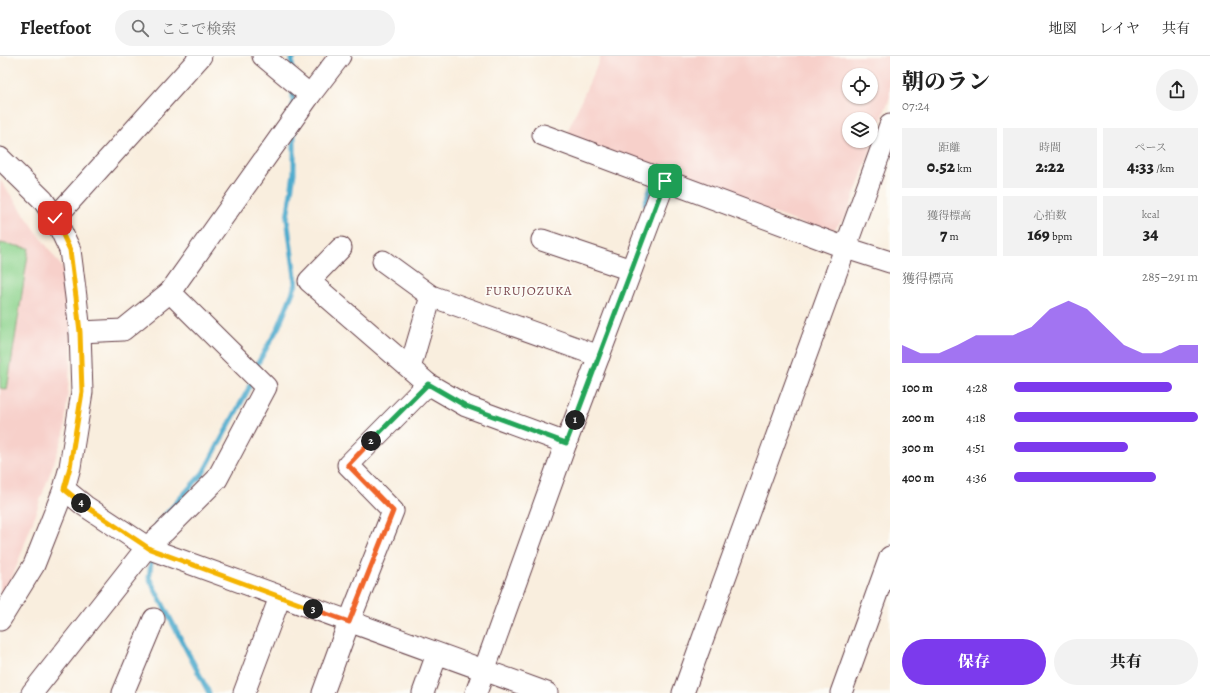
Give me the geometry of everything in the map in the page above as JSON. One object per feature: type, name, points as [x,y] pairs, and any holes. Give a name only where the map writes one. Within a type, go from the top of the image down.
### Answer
[{"type":"street","points":[[55,218],[201,56]]},
{"type":"street","points":[[263,56],[310,95]]},
{"type":"street","points":[[80,332],[123,330],[170,292],[310,95],[340,56]]},
{"type":"street","points":[[683,693],[890,125]]},
{"type":"street","points":[[543,136],[846,248],[890,262]]},
{"type":"street","points":[[0,158],[43,200],[55,218],[70,250],[80,332],[82,392],[70,467],[64,489],[34,565],[0,620]]},
{"type":"street","points":[[476,693],[566,443],[665,181]]},
{"type":"street","points":[[542,240],[631,270]]},
{"type":"street","points":[[341,248],[309,281],[428,384],[466,406],[566,443]]},
{"type":"street","points":[[383,261],[431,296],[599,356]]},
{"type":"street","points":[[32,693],[155,545],[217,479],[266,387],[170,292]]},
{"type":"street","points":[[410,368],[431,296]]},
{"type":"street","points":[[323,693],[349,622],[393,511],[348,465],[428,384]]},
{"type":"street","points":[[64,489],[85,506],[155,545],[280,597],[547,693]]},
{"type":"street","points":[[841,693],[882,607],[890,557]]},
{"type":"street","points":[[244,693],[280,597]]},
{"type":"street","points":[[127,692],[154,619]]},
{"type":"street","points":[[423,693],[437,654]]},
{"type":"shaded area","points":[[601,56],[890,56],[890,97],[878,130],[878,112],[842,112],[842,148],[871,148],[847,215],[830,234],[565,137]]},
{"type":"shaded area","points":[[0,180],[66,273],[72,345],[64,434],[13,576],[0,596]]},
{"type":"green space","points":[[0,243],[29,248],[7,390],[0,388]]},
{"type":"waterway","points":[[292,72],[292,60],[295,56]]},
{"type":"waterway","points":[[293,88],[293,106]]},
{"type":"waterway","points":[[256,370],[258,363],[279,326],[296,284],[287,218],[294,173],[294,130]]},
{"type":"waterway","points":[[645,204],[651,187]]},
{"type":"waterway","points":[[156,529],[157,524],[203,473],[249,388],[252,379]]},
{"type":"waterway","points":[[152,555],[149,578],[209,693]]},
{"type":"district","name":"FURUJOZUKA","points":[[529,290]]},
{"type":"route","points":[[55,218],[70,250],[80,332],[82,392],[76,436],[64,489],[85,506],[150,549],[349,622],[393,511],[348,465],[428,384],[466,406],[566,443],[665,181]]}]
